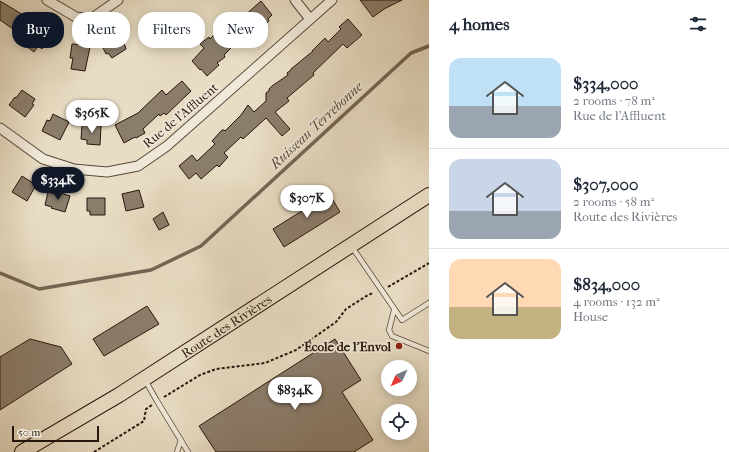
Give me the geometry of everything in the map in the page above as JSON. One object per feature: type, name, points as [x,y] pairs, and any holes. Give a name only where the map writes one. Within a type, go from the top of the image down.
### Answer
[{"type":"main road","name":"Route des Rivières","points":[[22,452],[119,395],[429,196]]},
{"type":"street","points":[[47,0],[76,17],[91,19],[118,0]]},
{"type":"street","points":[[295,0],[310,19]]},
{"type":"street","name":"Rue de l'Affluent","points":[[0,128],[43,159],[74,169],[107,172],[138,166],[166,146],[332,0]]},
{"type":"lane","points":[[351,246],[402,320],[429,303]]},
{"type":"lane","points":[[394,310],[389,330],[392,336],[429,351]]},
{"type":"lane","points":[[144,379],[188,452]]},
{"type":"lane","points":[[177,452],[181,440]]},
{"type":"path","points":[[94,452],[144,421],[146,409],[200,374],[216,370],[266,364],[296,350],[336,322],[346,309],[368,295],[394,284],[429,264]]},
{"type":"building","points":[[360,0],[402,0],[384,9],[373,17]]},
{"type":"building","points":[[0,1],[18,12],[12,12],[12,28],[0,20]]},
{"type":"building","points":[[261,1],[272,15],[268,19],[268,12],[249,12]]},
{"type":"building","points":[[348,19],[362,35],[347,48],[343,44],[313,73],[314,75],[287,98],[289,101],[275,112],[290,129],[282,136],[266,118],[243,139],[241,137],[224,153],[228,157],[219,167],[217,165],[201,179],[196,173],[189,179],[179,166],[192,155],[197,161],[215,144],[212,141],[222,130],[225,131],[241,115],[248,105],[254,112],[266,101],[266,93],[272,86],[288,75],[287,73],[291,69],[313,51],[325,38],[328,42],[341,29],[339,27]]},
{"type":"building","points":[[213,36],[213,48],[231,48],[224,55],[225,57],[217,63],[219,65],[207,76],[192,61],[205,48],[205,40],[209,37],[210,39]]},
{"type":"building","points":[[72,44],[72,48],[90,48],[85,71],[71,69],[73,58],[70,58]]},
{"type":"building","points":[[29,48],[37,48],[34,52]]},
{"type":"building","points":[[103,48],[126,49],[112,58],[108,53],[106,54]]},
{"type":"building","points":[[182,81],[191,91],[166,115],[164,113],[160,116],[159,114],[143,129],[145,133],[124,143],[115,125],[138,113],[162,90],[166,95]]},
{"type":"building","points":[[22,90],[35,99],[32,104],[34,105],[25,117],[9,105]]},
{"type":"building","points":[[53,114],[69,122],[60,140],[42,131],[47,120],[50,121]]},
{"type":"building","points":[[82,125],[101,126],[100,145],[87,144],[87,140],[81,139]]},
{"type":"building","points":[[22,176],[36,185],[27,201],[12,192]]},
{"type":"building","points":[[139,190],[144,207],[126,211],[122,194]]},
{"type":"building","points":[[327,190],[340,212],[284,247],[273,229],[305,209],[303,206]]},
{"type":"building","points":[[55,191],[70,196],[65,212],[45,205],[48,192],[55,194]]},
{"type":"building","points":[[87,198],[105,198],[105,215],[90,215],[90,211],[87,211]]},
{"type":"building","points":[[163,212],[169,225],[159,230],[153,219]]},
{"type":"building","points":[[147,306],[159,324],[104,356],[93,339]]},
{"type":"building","points":[[30,339],[61,347],[72,364],[0,410],[0,357]]},
{"type":"building","points":[[335,339],[361,380],[342,392],[373,440],[354,452],[216,452],[199,426]]},
{"type":"waterway","name":"Ruisseau Terrebonne","points":[[0,273],[39,289],[151,270],[201,246],[411,53],[429,46]]},
{"type":"place","name":"École de l'Envol","points":[[399,346]]}]
